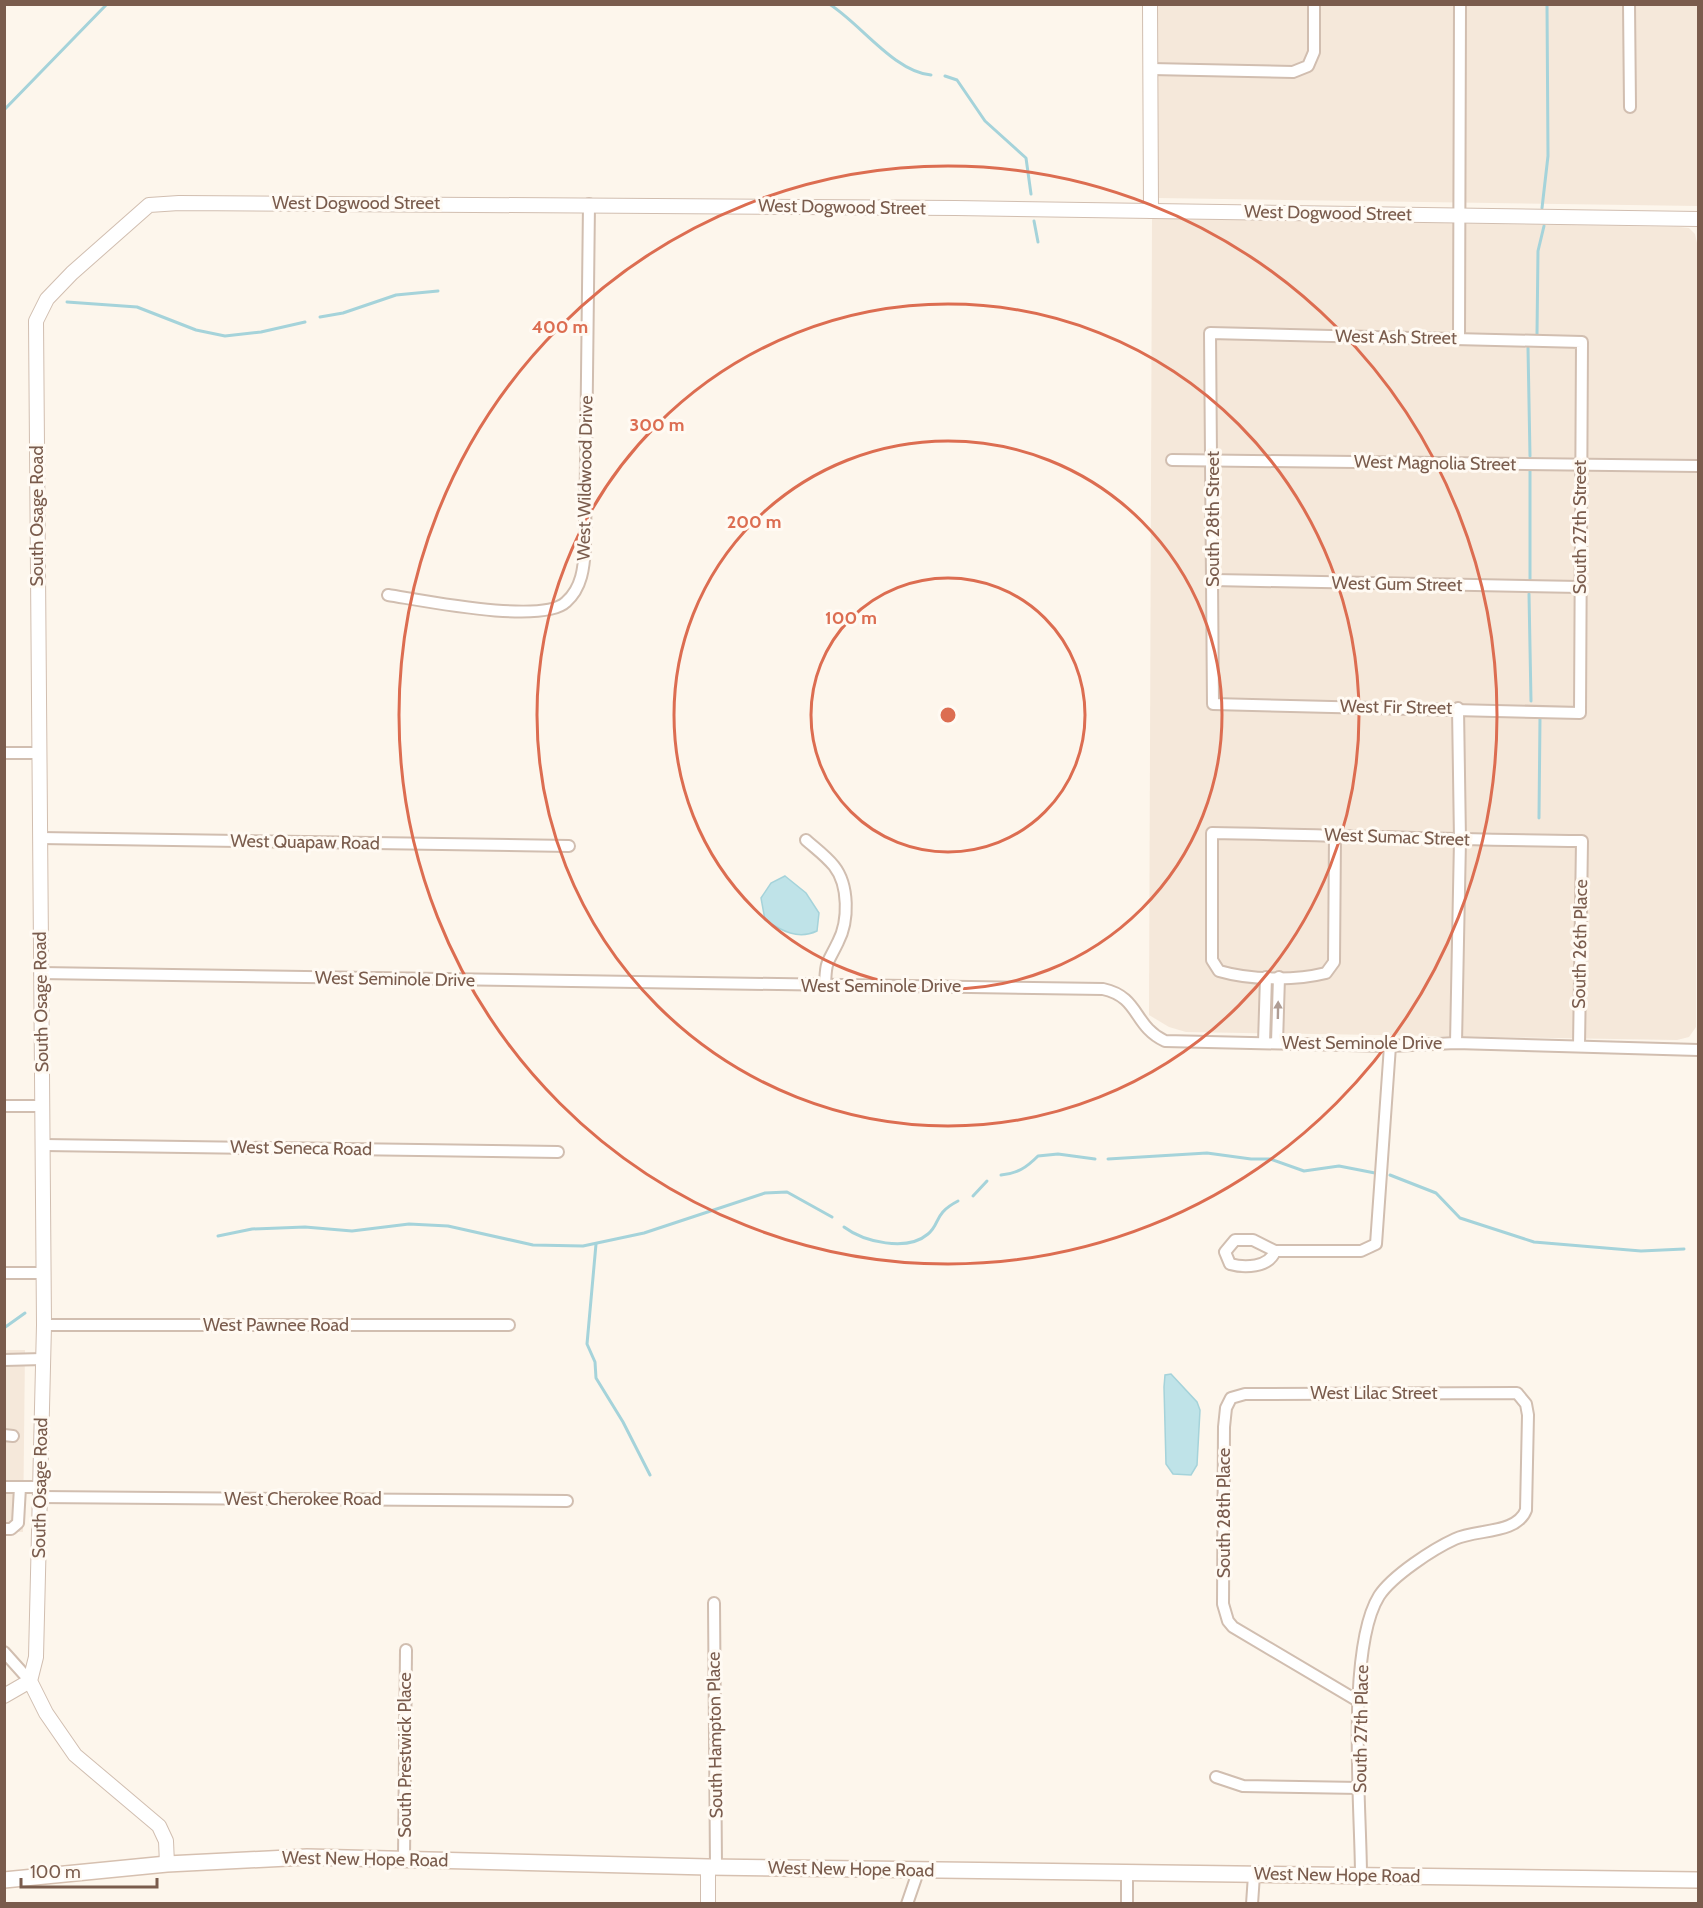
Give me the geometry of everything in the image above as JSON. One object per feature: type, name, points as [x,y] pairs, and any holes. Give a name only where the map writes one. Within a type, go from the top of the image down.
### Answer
[{"type":"main road","name":"West New Hope Road","points":[[4,1880],[167,1864],[308,1857],[712,1867],[1698,1880]]},
{"type":"street","points":[[1150,4],[1151,211]]},
{"type":"street","points":[[1151,69],[1293,72],[1308,66],[1314,52],[1314,4]]},
{"type":"street","points":[[1459,339],[1460,4]]},
{"type":"street","points":[[1629,4],[1630,107]]},
{"type":"street","name":"West Dogwood Street","points":[[36,321],[47,299],[72,273],[149,205],[179,203],[589,204],[1698,219]]},
{"type":"street","name":"West Wildwood Drive","points":[[388,595],[457,607],[531,611],[554,609],[566,603],[579,586],[585,547],[589,204]]},
{"type":"street","name":"South Osage Road","points":[[30,1681],[36,1657],[44,1325],[36,321]]},
{"type":"street","name":"West Ash Street","points":[[1210,333],[1582,342]]},
{"type":"street","name":"South 28th Street","points":[[1210,333],[1213,459],[1213,704]]},
{"type":"street","name":"South 27th Street","points":[[1580,713],[1582,342]]},
{"type":"street","name":"West Magnolia Street","points":[[1172,460],[1698,466]]},
{"type":"street","name":"West Gum Street","points":[[1213,580],[1580,587]]},
{"type":"street","name":"West Fir Street","points":[[1213,704],[1458,708],[1580,713]]},
{"type":"street","points":[[1456,1043],[1460,840],[1458,708]]},
{"type":"street","points":[[4,753],[39,753]]},
{"type":"street","name":"West Sumac Street","points":[[1266,976],[1236,976],[1218,971],[1212,960],[1212,833],[1582,841]]},
{"type":"street","points":[[1264,1042],[1266,976],[1311,977],[1326,973],[1334,962],[1335,835]]},
{"type":"street","name":"West Quapaw Road","points":[[40,838],[569,846]]},
{"type":"street","points":[[806,840],[834,865],[843,883],[846,916],[839,941],[826,961],[825,986]]},
{"type":"street","name":"South 26th Place","points":[[1579,1046],[1582,841]]},
{"type":"street","name":"West Seminole Drive","points":[[40,973],[825,986],[1103,988],[1120,992],[1129,1001],[1151,1034],[1165,1041],[1390,1046],[1456,1043],[1698,1050]]},
{"type":"street","points":[[1277,1043],[1279,977]]},
{"type":"street","points":[[1275,1251],[1361,1251],[1376,1244],[1390,1046]]},
{"type":"street","points":[[4,1106],[43,1106]]},
{"type":"street","name":"West Seneca Road","points":[[44,1145],[558,1152]]},
{"type":"street","points":[[4,1273],[42,1274]]},
{"type":"street","name":"West Pawnee Road","points":[[44,1325],[509,1325]]},
{"type":"street","points":[[4,1360],[43,1359]]},
{"type":"street","name":"West Lilac Street","points":[[1231,1398],[1245,1394],[1517,1393]]},
{"type":"street","name":"South 27th Place","points":[[1361,1876],[1358,1701],[1365,1630],[1379,1596],[1411,1566],[1441,1545],[1469,1532],[1513,1526],[1522,1520],[1526,1510],[1528,1415],[1526,1404],[1517,1393]]},
{"type":"street","name":"South 28th Place","points":[[1231,1398],[1226,1408],[1224,1427],[1223,1604],[1228,1621],[1233,1627],[1358,1701]]},
{"type":"street","name":"West Cherokee Road","points":[[4,1487],[20,1487],[39,1492],[567,1501]]},
{"type":"street","points":[[4,1529],[11,1529],[18,1523],[20,1487]]},
{"type":"street","name":"South Hampton Place","points":[[708,1904],[712,1867],[714,1603]]},
{"type":"street","name":"South Prestwick Place","points":[[404,1859],[406,1650]]},
{"type":"street","points":[[4,1652],[30,1681],[46,1713],[75,1755],[159,1826],[166,1841],[167,1864]]},
{"type":"street","points":[[4,1696],[30,1681]]},
{"type":"street","points":[[1216,1777],[1243,1786],[1360,1788]]},
{"type":"street","points":[[907,1904],[920,1869]]},
{"type":"street","points":[[1127,1873],[1127,1904]]},
{"type":"street","points":[[1252,1904],[1254,1875]]},
{"type":"shaded area","points":[[1156,5],[1698,5],[1698,206],[1158,198]]},
{"type":"shaded area","points":[[1152,218],[1680,227],[1689,228],[1695,234],[1697,243],[1696,1027],[1689,1037],[1677,1040],[1186,1032],[1169,1027],[1149,1015]]},
{"type":"shaded area","points":[[4,1350],[25,1350],[23,1532],[5,1532]]},
{"type":"water","points":[[785,876],[806,893],[819,913],[817,931],[803,935],[790,933],[765,920],[761,898],[771,883]]},
{"type":"water","points":[[1171,1374],[1197,1402],[1200,1410],[1197,1465],[1191,1475],[1173,1474],[1166,1464],[1164,1387],[1165,1375]]},
{"type":"waterway","points":[[4,110],[107,4]]},
{"type":"waterway","points":[[829,4],[890,56],[917,72],[931,75]]},
{"type":"waterway","points":[[1542,208],[1548,156],[1547,4]]},
{"type":"waterway","points":[[945,76],[957,80],[985,121],[1026,158],[1031,194]]},
{"type":"waterway","points":[[1034,221],[1038,242]]},
{"type":"waterway","points":[[1537,334],[1538,251],[1544,226]]},
{"type":"waterway","points":[[320,317],[343,313],[396,295],[438,291]]},
{"type":"waterway","points":[[67,302],[137,307],[196,330],[225,336],[261,332],[305,322]]},
{"type":"waterway","points":[[1528,348],[1530,456]]},
{"type":"waterway","points":[[1530,471],[1530,579]]},
{"type":"waterway","points":[[1529,594],[1531,701]]},
{"type":"waterway","points":[[1539,818],[1540,717]]},
{"type":"waterway","points":[[1108,1159],[1207,1153],[1251,1159],[1270,1159],[1304,1171],[1339,1166],[1375,1173]]},
{"type":"waterway","points":[[1001,1175],[1021,1169],[1038,1156],[1058,1154],[1095,1159]]},
{"type":"waterway","points":[[1390,1175],[1436,1193],[1460,1218],[1534,1242],[1641,1251],[1684,1249]]},
{"type":"waterway","points":[[973,1196],[987,1181]]},
{"type":"waterway","points":[[218,1236],[252,1229],[305,1227],[352,1231],[409,1224],[448,1226],[533,1245],[583,1246],[644,1233],[765,1193],[787,1192],[832,1217]]},
{"type":"waterway","points":[[844,1227],[874,1241],[909,1243],[928,1234],[941,1214],[958,1201]]},
{"type":"waterway","points":[[596,1244],[587,1344],[595,1362],[596,1378],[623,1422],[650,1475]]},
{"type":"waterway","points":[[4,1328],[25,1313]]}]
